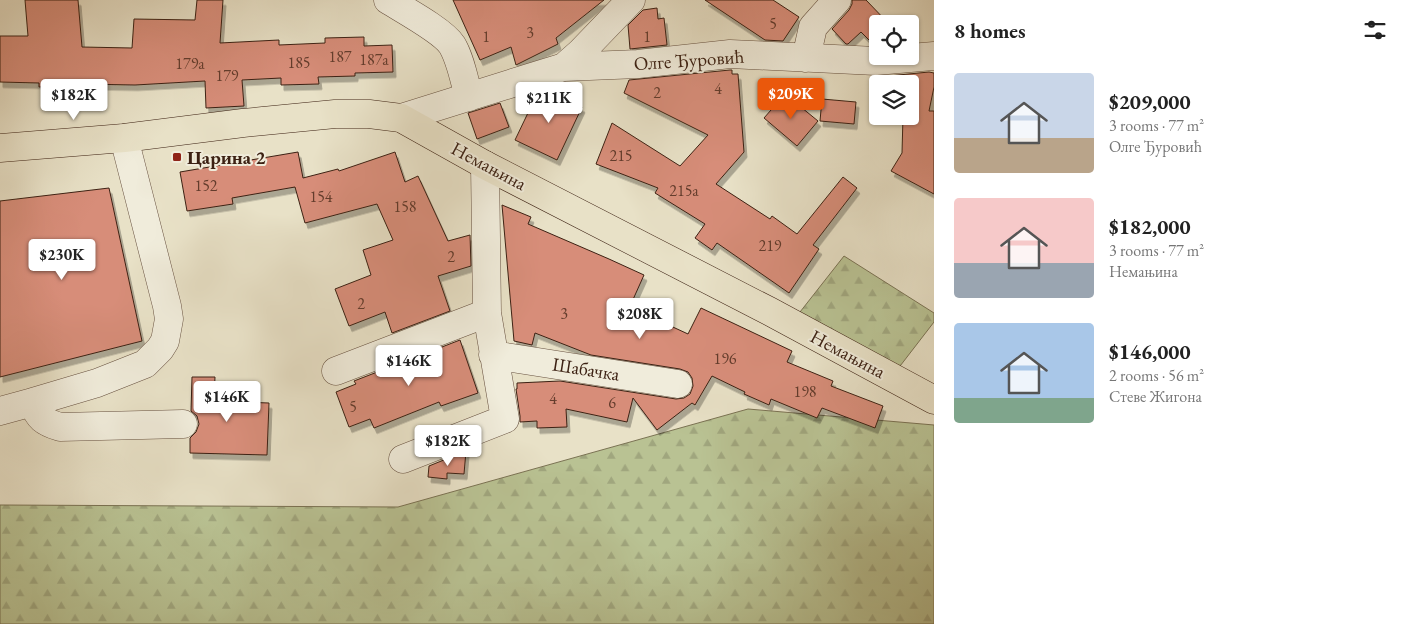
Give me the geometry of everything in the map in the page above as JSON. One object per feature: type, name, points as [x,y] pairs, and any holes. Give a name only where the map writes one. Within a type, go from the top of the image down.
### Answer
[{"type":"main road","name":"Немањина","points":[[0,148],[124,138],[251,122],[335,114],[369,114],[401,118],[485,165],[769,311],[934,400]]},
{"type":"street","points":[[388,0],[444,35],[452,45],[458,58],[469,97]]},
{"type":"street","points":[[401,118],[564,67],[631,0]]},
{"type":"street","points":[[806,58],[813,27],[837,0]]},
{"type":"street","name":"Олге Ђуровић","points":[[564,67],[638,64],[730,54],[876,61],[934,56]]},
{"type":"street","points":[[0,411],[96,383],[145,364],[165,341],[169,320],[167,306],[124,138]]},
{"type":"street","points":[[403,459],[505,418],[487,313],[485,165]]},
{"type":"street","points":[[336,371],[487,313]]},
{"type":"street","name":"Шабачка","points":[[493,355],[678,384]]},
{"type":"street","points":[[33,402],[41,418],[48,424],[60,427],[184,424]]},
{"type":"green space","points":[[844,256],[934,313],[934,322],[897,370],[800,312]]},
{"type":"green space","points":[[748,409],[934,425],[934,624],[0,624],[0,505],[398,507]]},
{"type":"building","points":[[25,0],[78,0],[82,47],[132,48],[134,19],[195,20],[197,0],[223,0],[220,43],[279,40],[279,45],[325,43],[325,38],[364,37],[364,46],[392,45],[393,72],[355,73],[355,76],[318,77],[319,84],[281,85],[281,78],[242,80],[244,106],[206,108],[205,81],[135,85],[79,84],[39,87],[39,83],[0,82],[0,36],[28,36]]},
{"type":"building","points":[[453,0],[604,0],[556,38],[558,44],[516,65],[511,47],[480,60]]},
{"type":"building","points":[[705,0],[773,0],[799,17],[783,41],[765,40]]},
{"type":"building","points":[[852,0],[866,0],[880,15],[869,15],[869,40],[861,32],[846,44],[832,29],[852,4]]},
{"type":"building","points":[[657,8],[658,19],[664,18],[667,45],[630,49],[628,25],[643,10]]},
{"type":"building","points":[[732,70],[732,74],[738,74],[744,152],[716,184],[770,219],[772,216],[797,234],[843,177],[857,188],[813,245],[819,249],[789,293],[717,243],[712,250],[695,238],[705,224],[655,193],[658,188],[596,164],[612,123],[680,166],[708,135],[624,93],[629,80]]},
{"type":"building","points":[[934,73],[934,87],[929,111],[934,111],[934,194],[891,171],[902,153],[903,125],[919,125],[919,75],[898,75]]},
{"type":"building","points":[[545,89],[582,107],[557,160],[515,140],[538,92]]},
{"type":"building","points":[[785,94],[818,121],[797,146],[764,118]]},
{"type":"building","points":[[822,99],[856,102],[854,124],[820,121]]},
{"type":"building","points":[[500,103],[509,127],[477,139],[468,113]]},
{"type":"building","points":[[298,152],[303,178],[338,169],[339,171],[395,152],[405,182],[418,176],[448,241],[470,235],[471,266],[438,276],[450,311],[392,333],[385,312],[349,326],[335,289],[371,275],[363,250],[393,240],[377,204],[305,223],[295,187],[232,198],[233,204],[187,211],[180,172]]},
{"type":"building","points":[[109,188],[142,341],[0,377],[0,201]]},
{"type":"building","points":[[502,205],[531,217],[528,224],[644,275],[627,313],[662,322],[688,334],[701,308],[792,351],[787,362],[833,381],[831,386],[883,406],[875,428],[822,408],[817,418],[771,399],[769,405],[744,394],[745,392],[712,376],[695,405],[692,403],[657,430],[633,398],[627,422],[566,409],[567,427],[537,428],[537,421],[520,422],[517,383],[560,381],[676,399],[684,398],[690,394],[693,386],[692,378],[688,372],[680,369],[591,355],[535,333],[532,345],[514,341]]},
{"type":"building","points":[[460,340],[478,393],[441,406],[439,402],[374,428],[370,419],[349,427],[336,392],[356,384],[354,381]]},
{"type":"building","points":[[192,377],[215,377],[214,401],[269,403],[267,455],[190,453],[190,438],[196,432],[199,424],[197,416],[191,411]]},
{"type":"building","points":[[466,451],[464,474],[447,473],[447,479],[428,477],[429,466]]},
{"type":"place","name":"Царина 2","points":[[177,157]]}]
